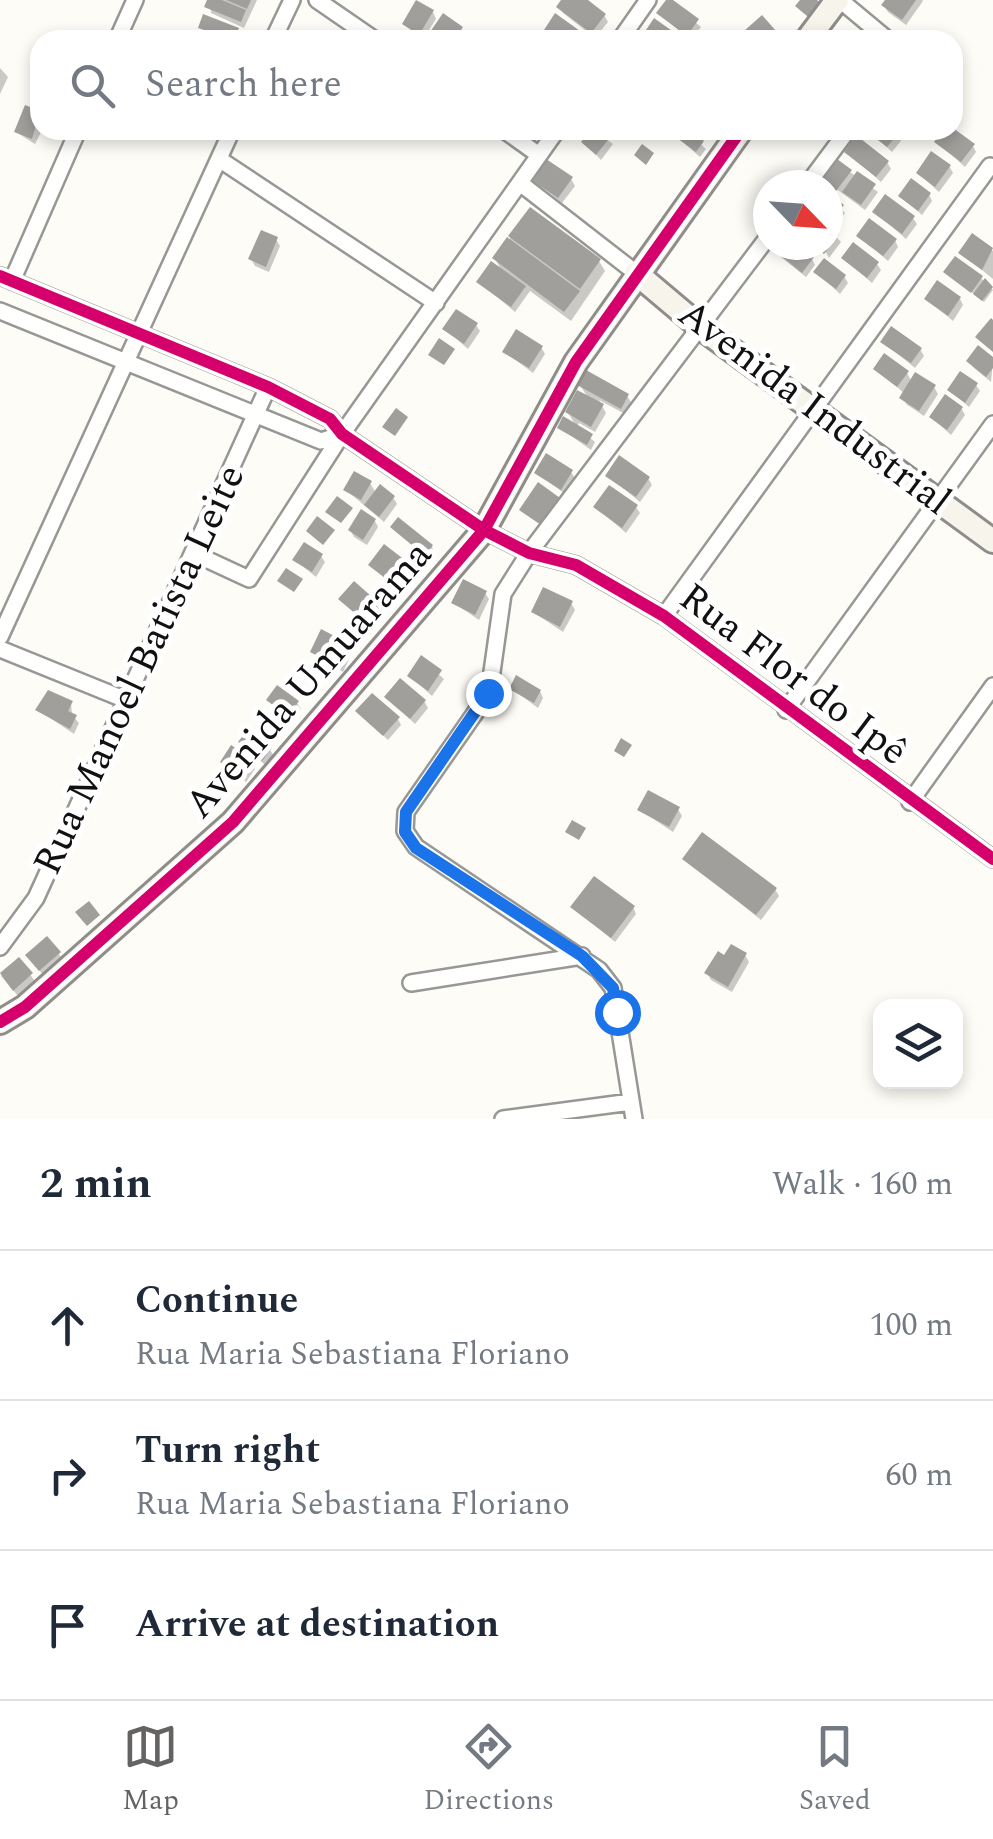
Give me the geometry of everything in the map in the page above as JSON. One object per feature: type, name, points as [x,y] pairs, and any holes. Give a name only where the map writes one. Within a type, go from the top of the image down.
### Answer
[{"type":"street","points":[[122,30],[135,0]]},
{"type":"street","points":[[278,30],[292,0]]},
{"type":"street","points":[[317,0],[360,30]]},
{"type":"street","points":[[815,30],[838,0],[876,30]]},
{"type":"street","points":[[626,30],[642,2]]},
{"type":"street","points":[[6,278],[73,140]]},
{"type":"street","points":[[0,638],[228,140]]},
{"type":"street","points":[[518,140],[540,155]]},
{"type":"street","points":[[193,553],[249,578],[342,434],[550,140]]},
{"type":"street","name":"Avenida Umuarama","points":[[0,1022],[25,1007],[233,822],[484,530],[576,362],[734,140]]},
{"type":"street","points":[[818,170],[841,140]]},
{"type":"street","points":[[219,159],[436,303]]},
{"type":"street","points":[[664,616],[990,166]]},
{"type":"street","points":[[520,182],[636,273]]},
{"type":"street","points":[[504,1119],[633,1110],[613,988],[582,956],[416,848],[405,832],[406,812],[488,693],[503,594],[529,553],[753,257]]},
{"type":"street","name":"Avenida Industrial","points":[[636,273],[700,327],[993,541]]},
{"type":"street","name":"Rua Flor do Ipê","points":[[6,278],[268,387],[330,419],[342,434],[484,530],[529,553],[576,565],[664,616],[910,802],[993,859]]},
{"type":"street","points":[[0,311],[320,442],[342,434]]},
{"type":"street","name":"Rua Manoel Batista Leite","points":[[0,947],[36,898],[268,387]]},
{"type":"street","points":[[786,710],[993,424]]},
{"type":"street","points":[[0,649],[126,700]]},
{"type":"street","points":[[910,802],[993,686]]},
{"type":"street","points":[[412,983],[582,956]]},
{"type":"building","points":[[207,0],[222,0],[246,10],[241,22],[204,7]]},
{"type":"building","points":[[226,0],[251,0],[247,9]]},
{"type":"building","points":[[416,0],[434,10],[422,30],[411,30],[402,24]]},
{"type":"building","points":[[561,0],[588,0],[606,14],[593,30],[587,30],[556,7]]},
{"type":"building","points":[[666,0],[673,0],[699,19],[691,30],[679,30],[656,13]]},
{"type":"building","points":[[800,0],[817,0],[825,6],[813,21],[795,6]]},
{"type":"building","points":[[885,0],[916,0],[902,20],[881,5]]},
{"type":"building","points":[[443,13],[463,27],[461,30],[431,30]]},
{"type":"building","points":[[555,13],[579,30],[544,30]]},
{"type":"building","points":[[203,14],[239,28],[204,30],[198,28]]},
{"type":"building","points":[[762,15],[775,30],[745,30]]},
{"type":"building","points":[[654,18],[671,30],[646,30]]},
{"type":"building","points":[[25,105],[30,107],[30,138],[14,132]]},
{"type":"building","points":[[963,135],[975,144],[961,162],[934,142],[963,140]]},
{"type":"building","points":[[582,140],[608,140],[596,155]]},
{"type":"building","points":[[680,140],[703,140],[696,152]]},
{"type":"building","points":[[852,140],[862,140],[889,161],[876,177],[844,152]]},
{"type":"building","points":[[642,144],[654,153],[646,165],[634,155]]},
{"type":"building","points":[[931,151],[951,165],[935,187],[916,173]]},
{"type":"building","points":[[546,159],[573,177],[558,198],[531,180]]},
{"type":"building","points":[[837,159],[852,170],[843,182],[843,170],[828,170]]},
{"type":"building","points":[[857,171],[876,184],[861,205],[843,191]]},
{"type":"building","points":[[911,178],[931,193],[918,211],[898,196]]},
{"type":"building","points":[[885,194],[915,216],[902,234],[872,212]]},
{"type":"building","points":[[530,207],[601,259],[580,289],[508,236]]},
{"type":"building","points":[[869,218],[897,239],[883,256],[856,236]]},
{"type":"building","points":[[261,230],[278,237],[266,267],[248,259]]},
{"type":"building","points":[[972,233],[993,248],[982,270],[958,253]]},
{"type":"building","points":[[507,237],[580,291],[564,312],[492,258]]},
{"type":"building","points":[[853,242],[879,262],[867,278],[843,260]]},
{"type":"building","points":[[955,256],[983,276],[971,293],[943,272]]},
{"type":"building","points":[[786,260],[812,260],[802,273]]},
{"type":"building","points":[[827,260],[846,275],[836,289],[813,272]]},
{"type":"building","points":[[491,261],[526,286],[511,307],[476,282]]},
{"type":"building","points":[[985,278],[993,287],[982,301],[973,294]]},
{"type":"building","points":[[937,280],[961,297],[948,316],[924,299]]},
{"type":"building","points":[[456,309],[478,323],[464,344],[442,329]]},
{"type":"building","points":[[993,320],[993,352],[975,337]]},
{"type":"building","points":[[891,326],[922,348],[911,363],[880,342]]},
{"type":"building","points":[[516,329],[543,346],[529,368],[502,352]]},
{"type":"building","points":[[439,338],[455,349],[444,365],[428,355]]},
{"type":"building","points":[[978,345],[993,357],[993,368],[986,377],[966,361]]},
{"type":"building","points":[[884,353],[909,371],[897,387],[873,369]]},
{"type":"building","points":[[586,370],[629,394],[621,409],[577,385]]},
{"type":"building","points":[[960,371],[978,383],[965,403],[947,390]]},
{"type":"building","points":[[915,372],[936,385],[919,411],[899,398]]},
{"type":"building","points":[[577,390],[604,404],[591,427],[565,412]]},
{"type":"building","points":[[945,394],[963,407],[947,430],[929,417]]},
{"type":"building","points":[[396,408],[408,417],[395,436],[382,427]]},
{"type":"building","points":[[563,416],[593,434],[587,445],[557,428]]},
{"type":"building","points":[[546,453],[573,470],[561,490],[534,473]]},
{"type":"building","points":[[619,455],[650,477],[636,497],[605,476]]},
{"type":"building","points":[[354,471],[372,481],[361,500],[343,490]]},
{"type":"building","points":[[538,482],[560,498],[541,525],[519,510]]},
{"type":"building","points":[[380,484],[395,496],[379,517],[364,505]]},
{"type":"building","points":[[609,485],[638,505],[622,528],[593,507]]},
{"type":"building","points":[[337,496],[353,508],[341,523],[325,512]]},
{"type":"building","points":[[361,509],[376,519],[363,540],[348,530]]},
{"type":"building","points":[[317,516],[335,530],[323,545],[306,531]]},
{"type":"building","points":[[398,517],[433,545],[425,556],[390,527]]},
{"type":"building","points":[[304,542],[323,554],[312,572],[292,560]]},
{"type":"building","points":[[384,544],[410,564],[394,585],[368,565]]},
{"type":"building","points":[[286,568],[303,579],[294,592],[277,581]]},
{"type":"building","points":[[463,579],[487,591],[475,615],[451,603]]},
{"type":"building","points":[[354,581],[379,603],[364,621],[338,599]]},
{"type":"building","points":[[543,587],[573,601],[560,627],[531,612]]},
{"type":"building","points":[[321,629],[350,644],[339,667],[310,652]]},
{"type":"building","points":[[421,655],[442,670],[428,691],[407,676]]},
{"type":"building","points":[[516,675],[541,690],[534,703],[509,689]]},
{"type":"building","points":[[400,678],[426,700],[410,719],[384,697]]},
{"type":"building","points":[[277,685],[299,701],[288,716],[266,700]]},
{"type":"building","points":[[48,690],[73,701],[68,711],[77,715],[70,729],[35,710]]},
{"type":"building","points":[[372,693],[400,717],[383,736],[355,711]]},
{"type":"building","points":[[248,729],[272,748],[262,761],[238,742]]},
{"type":"building","points":[[621,738],[632,745],[624,757],[614,751]]},
{"type":"building","points":[[231,745],[253,760],[241,777],[220,762]]},
{"type":"building","points":[[648,790],[680,807],[669,827],[637,810]]},
{"type":"building","points":[[572,820],[586,828],[579,840],[565,832]]},
{"type":"building","points":[[702,832],[777,888],[756,915],[682,859]]},
{"type":"building","points":[[594,876],[635,906],[611,938],[570,907]]},
{"type":"building","points":[[89,901],[100,915],[87,926],[75,912]]},
{"type":"building","points":[[47,936],[61,952],[39,971],[25,955]]},
{"type":"building","points":[[731,944],[747,953],[728,987],[704,973],[718,951],[724,955]]},
{"type":"building","points":[[19,957],[33,973],[13,991],[0,973]]},
{"type":"cycle path","points":[[0,1022],[25,1007],[233,822],[484,530],[576,362],[734,140]]},
{"type":"cycle path","points":[[0,276],[268,387],[330,419],[342,434],[484,530],[529,553],[576,565],[664,616],[993,859]]},
{"type":"route","points":[[488,693],[406,812],[405,832],[416,848],[599,970],[613,988],[617,1012]]}]
